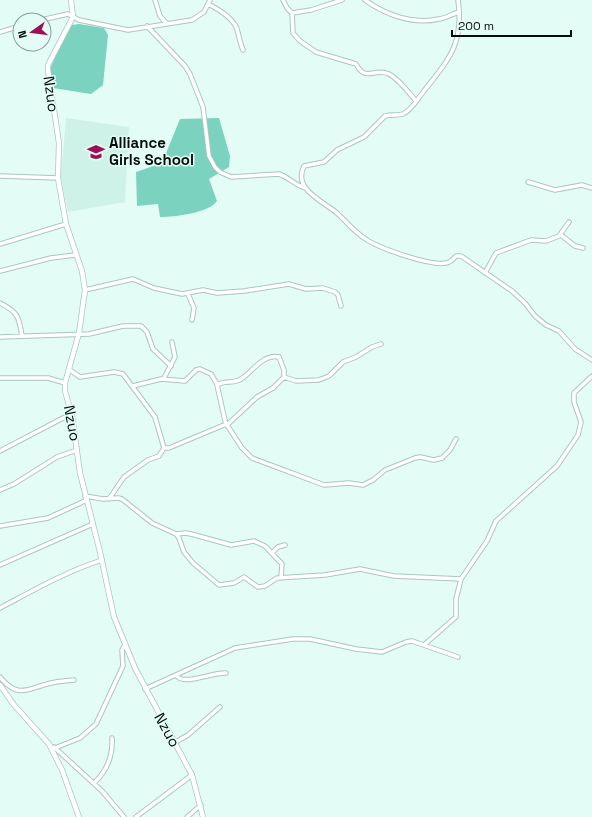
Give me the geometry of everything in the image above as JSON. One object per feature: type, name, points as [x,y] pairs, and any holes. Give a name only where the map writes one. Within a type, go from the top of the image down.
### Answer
[{"type":"street","points":[[71,0],[73,17]]},
{"type":"street","points":[[155,0],[160,16],[167,24]]},
{"type":"street","points":[[283,0],[287,8],[292,13],[293,33],[300,41],[316,52],[356,64],[360,71],[364,74],[384,72],[390,74],[416,101]]},
{"type":"street","points":[[292,13],[311,10],[342,0]]},
{"type":"street","points":[[365,0],[382,11],[404,20],[438,20],[459,12]]},
{"type":"street","points":[[458,0],[458,36],[452,55],[416,101],[404,113],[385,116],[364,137],[337,150],[320,164],[304,166],[302,171],[302,179],[306,188],[315,199],[322,202],[338,214],[348,227],[367,240],[387,250],[408,257],[446,263],[450,262],[456,256],[461,256],[512,291],[546,326],[560,331],[575,349],[592,360]]},
{"type":"street","points":[[52,17],[68,14],[79,20],[119,29],[192,20],[199,17],[209,2],[229,18],[236,26],[238,40],[243,50]]},
{"type":"street","name":"Nzuo","points":[[73,17],[48,65],[59,144],[58,178],[66,224],[75,255],[82,272],[85,290],[79,333],[70,370],[65,383],[65,391],[72,416],[86,498],[102,560],[114,617],[145,689],[192,775],[203,817]]},
{"type":"street","points":[[147,26],[190,74],[203,107],[209,156],[220,172],[231,177],[279,174],[284,175],[297,185],[306,188]]},
{"type":"street","points":[[0,32],[12,28]]},
{"type":"street","points":[[0,176],[58,178]]},
{"type":"street","points":[[528,182],[555,190],[582,185],[592,188]]},
{"type":"street","points":[[485,273],[493,257],[500,251],[526,241],[546,241],[561,235],[569,222]]},
{"type":"street","points":[[0,244],[66,224]]},
{"type":"street","points":[[561,235],[575,246],[583,248]]},
{"type":"street","points":[[0,272],[51,258],[75,255]]},
{"type":"street","points":[[85,290],[133,279],[177,294],[188,294],[203,290],[217,293],[244,291],[288,284],[306,289],[324,288],[335,292],[338,295],[341,306]]},
{"type":"street","points":[[188,294],[194,308],[192,320]]},
{"type":"street","points":[[0,303],[16,312],[19,317],[22,336]]},
{"type":"street","points":[[0,337],[98,333],[122,326],[141,326],[146,332],[152,349],[171,366]]},
{"type":"street","points":[[164,378],[175,357],[172,342]]},
{"type":"street","points":[[284,377],[296,381],[320,380],[329,376],[343,362],[381,344]]},
{"type":"street","points":[[164,448],[169,448],[226,425],[257,397],[273,388],[285,374],[280,358],[273,356],[259,364],[238,381],[217,384]]},
{"type":"street","points":[[133,386],[164,378],[185,380],[196,370],[200,369],[211,374],[217,384],[216,388],[226,425],[242,448],[252,458],[324,485],[349,483],[363,485],[374,480],[385,470],[420,456],[434,460],[442,458],[450,450],[456,439]]},
{"type":"street","points":[[70,370],[80,377],[119,373],[123,374],[155,417],[164,448],[159,456],[148,460],[124,477],[109,499]]},
{"type":"street","points":[[425,644],[456,617],[456,600],[461,579],[487,541],[496,521],[557,466],[575,442],[581,426],[574,402],[574,393],[592,376]]},
{"type":"street","points":[[0,378],[48,378],[65,383]]},
{"type":"street","points":[[0,451],[63,418],[72,416]]},
{"type":"street","points":[[0,490],[14,484],[57,457],[77,450]]},
{"type":"street","points":[[0,526],[48,518],[86,498],[118,498],[122,499],[152,523],[176,534],[190,534],[231,545],[254,541],[265,546],[282,564],[281,578]]},
{"type":"street","points":[[0,564],[93,524]]},
{"type":"street","points":[[176,534],[184,552],[193,563],[219,585],[234,584],[244,577],[256,586],[260,586],[267,584],[275,578],[325,576],[360,569],[394,576],[461,579]]},
{"type":"street","points":[[272,553],[278,547],[285,545]]},
{"type":"street","points":[[0,608],[45,582],[102,560]]},
{"type":"street","points":[[145,689],[177,676],[235,648],[293,639],[310,639],[375,652],[390,650],[406,642],[412,641],[425,644],[458,658]]},
{"type":"street","points":[[55,748],[80,738],[96,724],[123,666],[122,650],[125,645]]},
{"type":"street","points":[[177,676],[180,679],[187,681],[211,674],[226,673]]},
{"type":"street","points":[[0,677],[7,686],[20,691],[51,683],[74,680]]},
{"type":"street","points":[[0,685],[14,705],[49,744],[110,798],[124,817]]},
{"type":"street","points":[[174,743],[188,735],[220,707]]},
{"type":"street","points":[[94,783],[105,771],[109,763],[112,738]]},
{"type":"street","points":[[49,744],[62,770],[78,817]]},
{"type":"street","points":[[136,817],[192,775]]},
{"type":"street","points":[[187,817],[201,805]]},
{"type":"shaded area","name":"Alliance Girls School","points":[[66,118],[129,127],[125,202],[68,212],[61,178]]},
{"type":"green space","points":[[79,24],[104,28],[108,35],[103,85],[91,94],[53,88],[50,69],[66,33],[72,25]]},
{"type":"green space","points":[[219,118],[230,156],[229,167],[209,179],[217,201],[207,209],[191,214],[166,217],[160,217],[158,204],[137,206],[136,172],[162,163],[180,119]]},
{"type":"place","name":"Alliance Girls School","points":[[96,152]]}]
